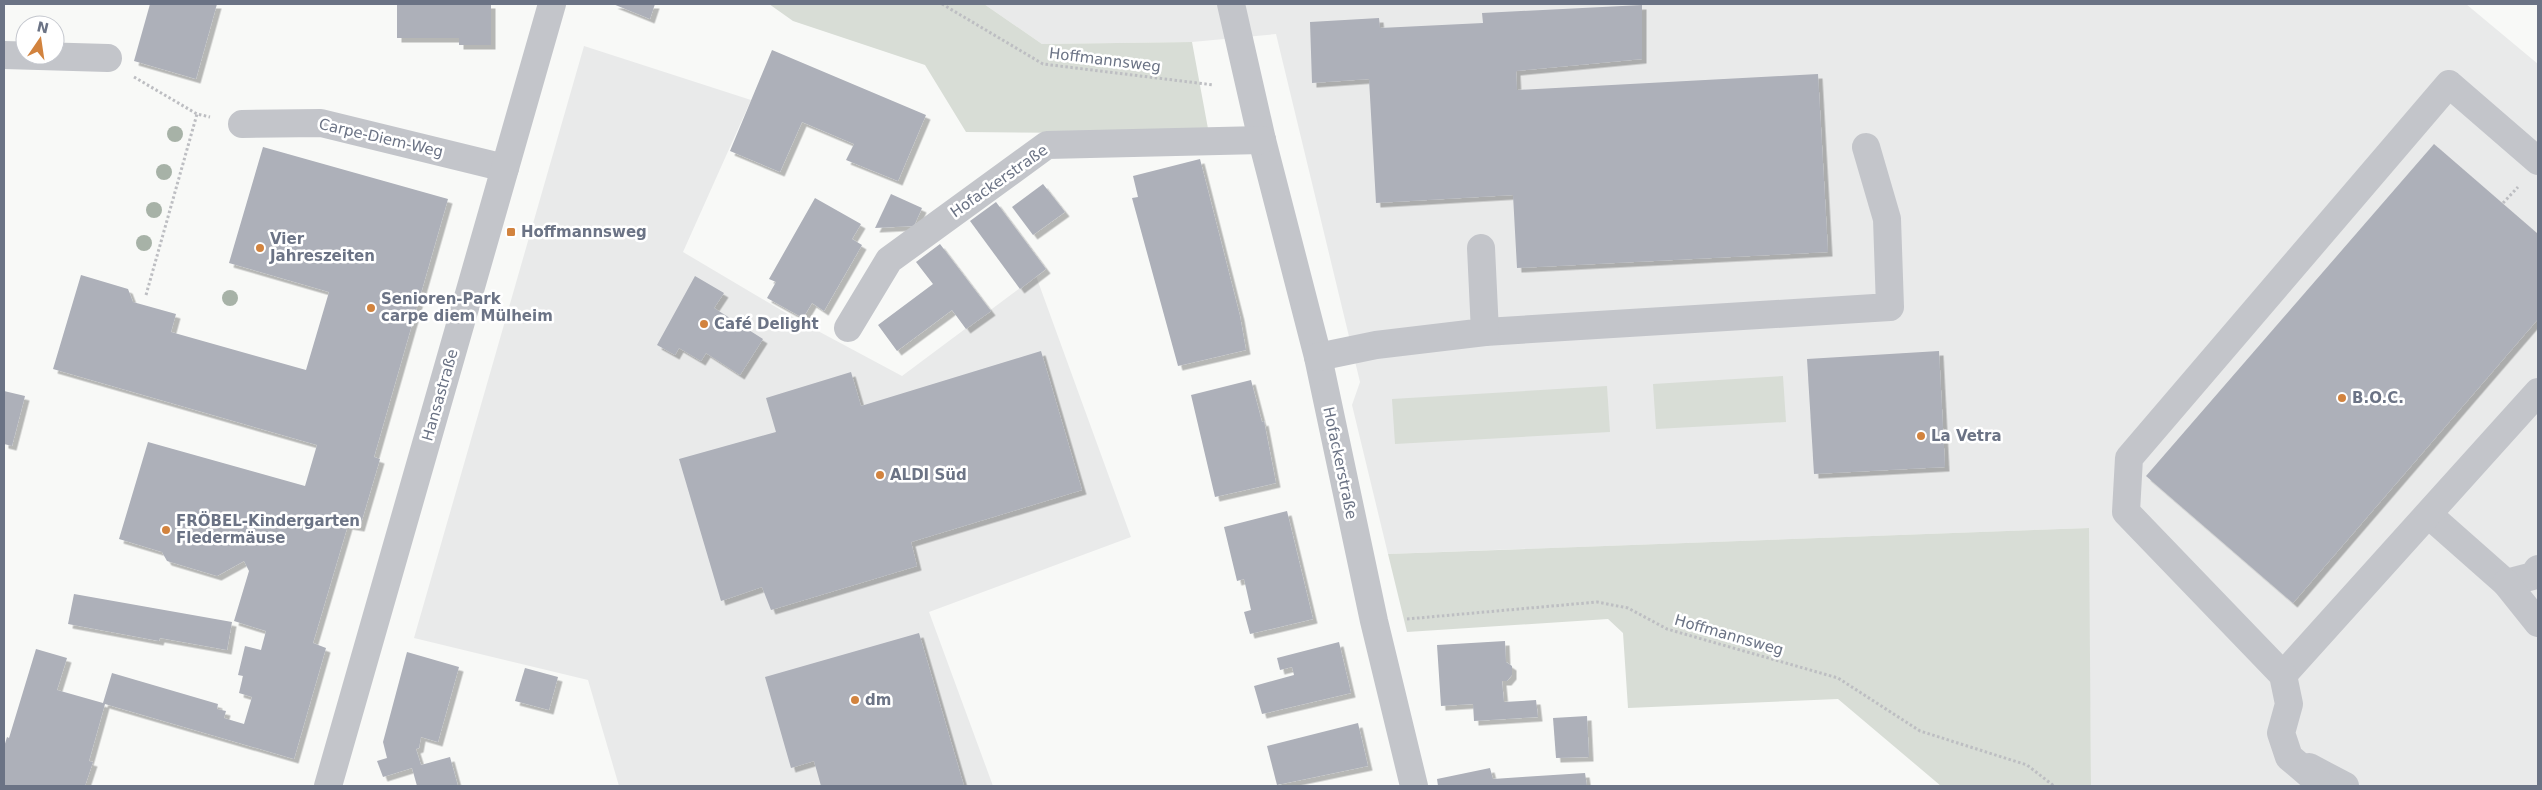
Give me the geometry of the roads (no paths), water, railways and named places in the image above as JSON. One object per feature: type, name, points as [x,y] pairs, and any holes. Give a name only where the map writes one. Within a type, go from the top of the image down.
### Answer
[{"type":"street","name":"Hansastraße","points":[[328,786],[552,4]]},
{"type":"street","name":"Hofackerstraße","points":[[1231,4],[1262,140],[1318,357],[1374,621],[1414,786]]},
{"type":"street","points":[[4,55],[108,58]]},
{"type":"street","points":[[2324,786],[2290,757],[2281,733],[2289,704],[2283,675],[2126,512],[2129,458],[2449,84],[2538,161]]},
{"type":"street","name":"Carpe-Diem-Weg","points":[[242,124],[321,122],[505,168]]},
{"type":"street","name":"Hofackerstraße","points":[[848,328],[889,260],[1047,145],[1262,140]]},
{"type":"street","points":[[1318,357],[1376,346],[1484,332],[1890,307],[1887,219],[1866,148]]},
{"type":"street","points":[[1481,248],[1484,332]]},
{"type":"street","points":[[2283,675],[2538,392]]},
{"type":"street","points":[[2429,515],[2506,583],[2538,622]]},
{"type":"street","points":[[2506,583],[2533,576],[2538,569]]},
{"type":"street","points":[[2290,757],[2345,786]]},
{"type":"place","name":"Hoffmannsweg","points":[[511,232]]},
{"type":"place","name":"Vier Jahreszeiten","points":[[260,248]]},
{"type":"place","name":"Senioren-Park carpe diem Mülheim","points":[[371,308]]},
{"type":"place","name":"Café Delight","points":[[704,324]]},
{"type":"place","name":"B.O.C.","points":[[2342,398]]},
{"type":"place","name":"La Vetra","points":[[1921,436]]},
{"type":"place","name":"ALDI Süd","points":[[880,475]]},
{"type":"place","name":"FRÖBEL-Kindergarten Fledermäuse","points":[[166,530]]},
{"type":"place","name":"dm","points":[[855,700]]}]
